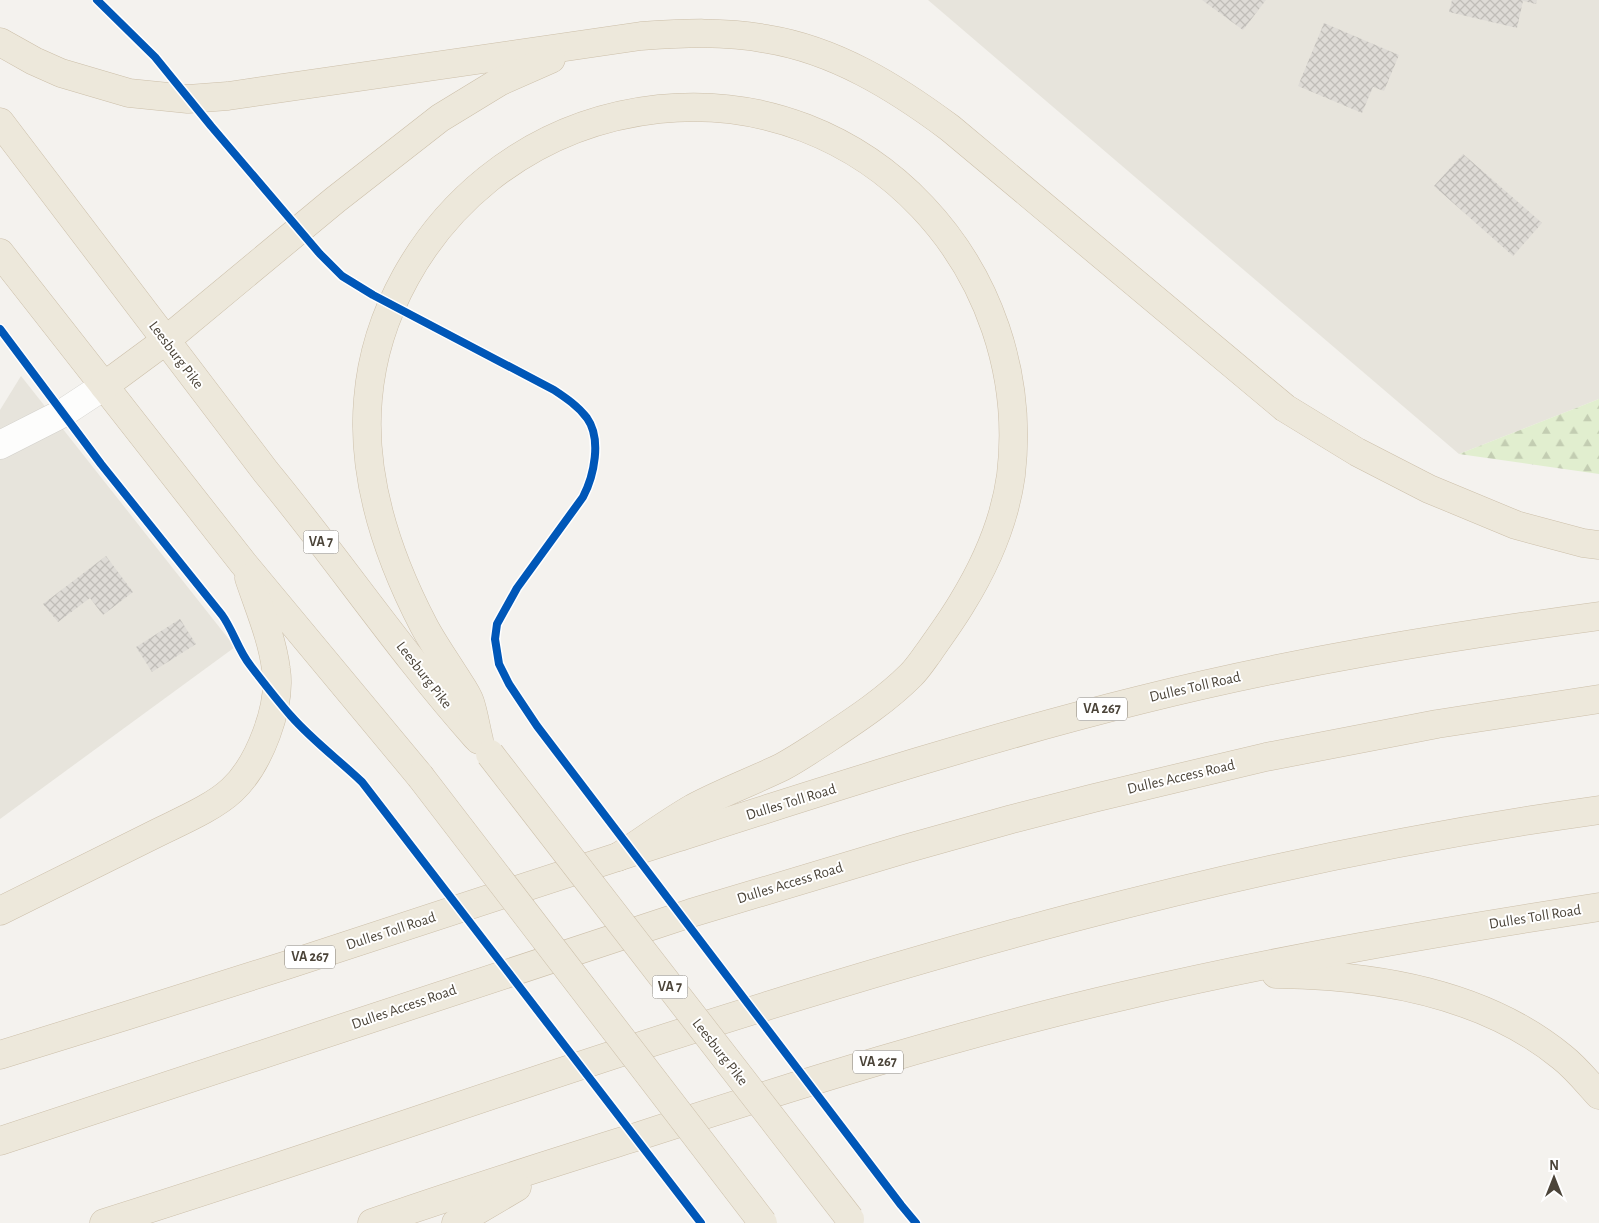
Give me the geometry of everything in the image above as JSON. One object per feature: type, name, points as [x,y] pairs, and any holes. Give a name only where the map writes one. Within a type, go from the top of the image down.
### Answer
[{"type":"highway","points":[[0,42],[61,73],[102,86],[129,92],[188,99],[228,96],[650,35],[684,33],[727,34],[767,39],[808,49],[845,63],[893,89],[950,128],[1285,408],[1357,452],[1429,489],[1516,525],[1583,543],[1599,545]]},
{"type":"highway","points":[[104,386],[165,341],[335,200],[440,118],[499,82],[549,60],[597,43]]},
{"type":"highway","points":[[479,740],[469,699],[425,627],[398,569],[379,514],[370,469],[368,400],[379,340],[400,288],[428,241],[472,192],[501,169],[533,148],[567,131],[600,120],[649,110],[678,107],[715,107],[786,120],[823,135],[854,151],[912,195],[934,219],[968,266],[982,295],[999,340],[1009,380],[1012,424],[1011,477],[1000,523],[980,574],[951,622],[913,674],[858,719],[788,764],[693,808],[618,857]]},
{"type":"highway","name":"Leesburg Pike","points":[[0,122],[165,341],[440,697],[479,740],[852,1221]]},
{"type":"highway","points":[[0,253],[244,563],[420,776],[763,1223]]},
{"type":"highway","points":[[0,911],[200,811],[232,790],[253,765],[267,734],[276,697],[277,670],[270,641],[244,563]]},
{"type":"highway","name":"Dulles Toll Road","points":[[0,1055],[974,745],[1141,700],[1343,655],[1599,616]]},
{"type":"highway","name":"Dulles Access Road","points":[[0,1141],[691,913],[1012,819],[1266,757],[1437,724],[1599,700]]},
{"type":"highway","points":[[104,1223],[568,1070],[768,1006],[960,948],[1168,892],[1387,845],[1599,810]]},
{"type":"highway","name":"Dulles Toll Road","points":[[372,1223],[588,1152],[837,1074],[1016,1023],[1172,985],[1312,956],[1484,925],[1599,907]]},
{"type":"highway","points":[[1172,985],[1231,976],[1312,975],[1381,983],[1435,995],[1483,1010],[1524,1031],[1562,1057],[1599,1095]]},
{"type":"highway","points":[[456,1223],[532,1179],[588,1152]]},
{"type":"street","points":[[0,445],[63,413],[104,386]]},
{"type":"shaded area","points":[[928,0],[1599,0],[1599,399],[1459,454]]},
{"type":"shaded area","points":[[21,376],[235,647],[0,819],[0,410]]},
{"type":"green space","points":[[1599,399],[1599,474],[1459,454]]},
{"type":"building","points":[[1202,0],[1266,0],[1243,30]]},
{"type":"building","points":[[1452,0],[1537,0],[1536,4],[1523,1],[1517,28],[1449,12]]},
{"type":"building","points":[[1324,23],[1399,55],[1384,91],[1373,87],[1362,113],[1298,86]]},
{"type":"building","points":[[1463,154],[1542,223],[1513,256],[1434,186]]},
{"type":"building","points":[[106,556],[133,592],[103,615],[90,598],[58,622],[43,604]]},
{"type":"building","points":[[180,619],[196,644],[152,672],[136,647]]},
{"type":"cycle path","points":[[97,0],[155,57],[320,254],[342,276],[373,295],[554,390],[576,406],[587,418],[592,427],[595,447],[595,458],[587,488],[583,497],[517,588],[497,624],[495,639],[499,664],[509,684],[537,726],[916,1223]]},
{"type":"cycle path","points":[[0,329],[101,464],[222,615],[246,659],[265,684],[299,725],[362,782],[701,1223]]}]
